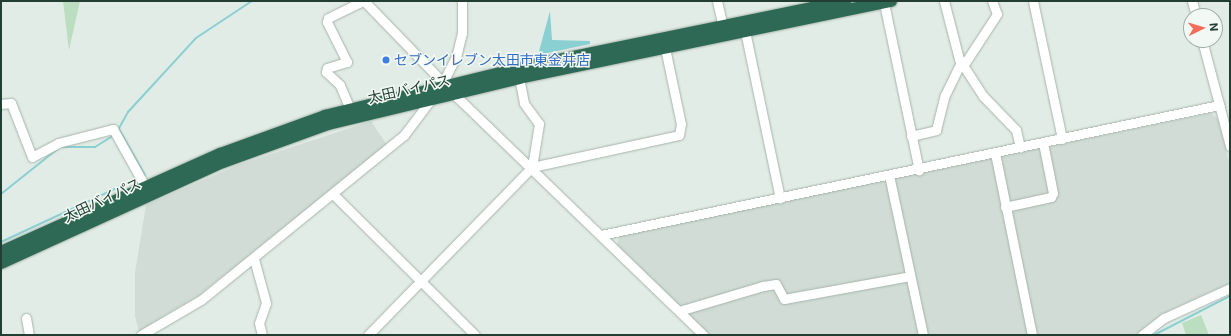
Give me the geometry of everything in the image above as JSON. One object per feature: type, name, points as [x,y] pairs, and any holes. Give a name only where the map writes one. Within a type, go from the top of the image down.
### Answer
[{"type":"highway","name":"太田バイパス","points":[[1,252],[145,186],[250,142],[350,109],[446,86],[845,1]]},
{"type":"highway","name":"太田バイパス","points":[[1,263],[247,153],[328,124],[432,98],[446,86],[519,78],[887,2]]},
{"type":"street","points":[[350,109],[340,85],[326,72],[327,68],[347,62],[327,22],[328,18],[365,2],[377,1]]},
{"type":"street","points":[[446,86],[460,45],[462,1]]},
{"type":"street","points":[[717,1],[723,26]]},
{"type":"street","points":[[944,1],[962,64],[983,96],[1016,130],[1020,148]]},
{"type":"street","points":[[912,136],[936,130],[945,95],[962,64],[997,14],[992,1]]},
{"type":"street","points":[[1033,1],[1062,139]]},
{"type":"street","points":[[365,2],[446,86],[532,167],[703,335]]},
{"type":"street","points":[[887,2],[919,170]]},
{"type":"street","points":[[744,32],[780,198]]},
{"type":"street","points":[[368,335],[532,167],[680,135],[681,124],[665,48]]},
{"type":"street","points":[[1204,48],[1230,146]]},
{"type":"street","points":[[519,78],[524,103],[539,124],[532,167]]},
{"type":"street","points":[[141,335],[201,300],[254,258],[404,135],[432,98]]},
{"type":"street","points":[[1,104],[11,103],[32,157],[58,143],[116,133],[145,186]]},
{"type":"street","points":[[601,235],[888,175],[919,170],[1219,105]]},
{"type":"street","points":[[1005,207],[1051,197],[1053,193],[1043,143]]},
{"type":"street","points":[[995,153],[1032,335]]},
{"type":"street","points":[[888,175],[922,332]]},
{"type":"street","points":[[332,194],[475,335]]},
{"type":"street","points":[[254,258],[266,303],[259,323],[262,335]]},
{"type":"street","points":[[679,311],[763,286],[776,284],[784,299],[910,276]]},
{"type":"street","points":[[1142,335],[1164,318],[1230,288]]},
{"type":"street","points":[[26,318],[29,335]]},
{"type":"shaded area","points":[[1211,113],[1218,119],[1230,165],[1230,283],[1168,311],[1135,335],[709,335],[617,245],[620,235]]},
{"type":"shaded area","points":[[371,121],[387,145],[198,296],[139,331],[135,316],[135,273],[146,205],[238,165]]},
{"type":"green space","points":[[63,1],[80,1],[69,50]]},
{"type":"green space","points":[[1201,315],[1209,335],[1186,335],[1182,323]]},
{"type":"water","points":[[550,11],[552,40],[590,41],[590,44],[538,55]]},
{"type":"waterway","points":[[118,130],[128,112],[196,38],[252,1]]},
{"type":"waterway","points":[[119,129],[145,175]]},
{"type":"waterway","points":[[1,194],[60,147],[95,147],[114,135]]},
{"type":"waterway","points":[[1,242],[134,180]]},
{"type":"waterway","points":[[1154,335],[1230,296]]},
{"type":"place","name":"セブンイレブン太田市東金井店","points":[[386,60]]}]
